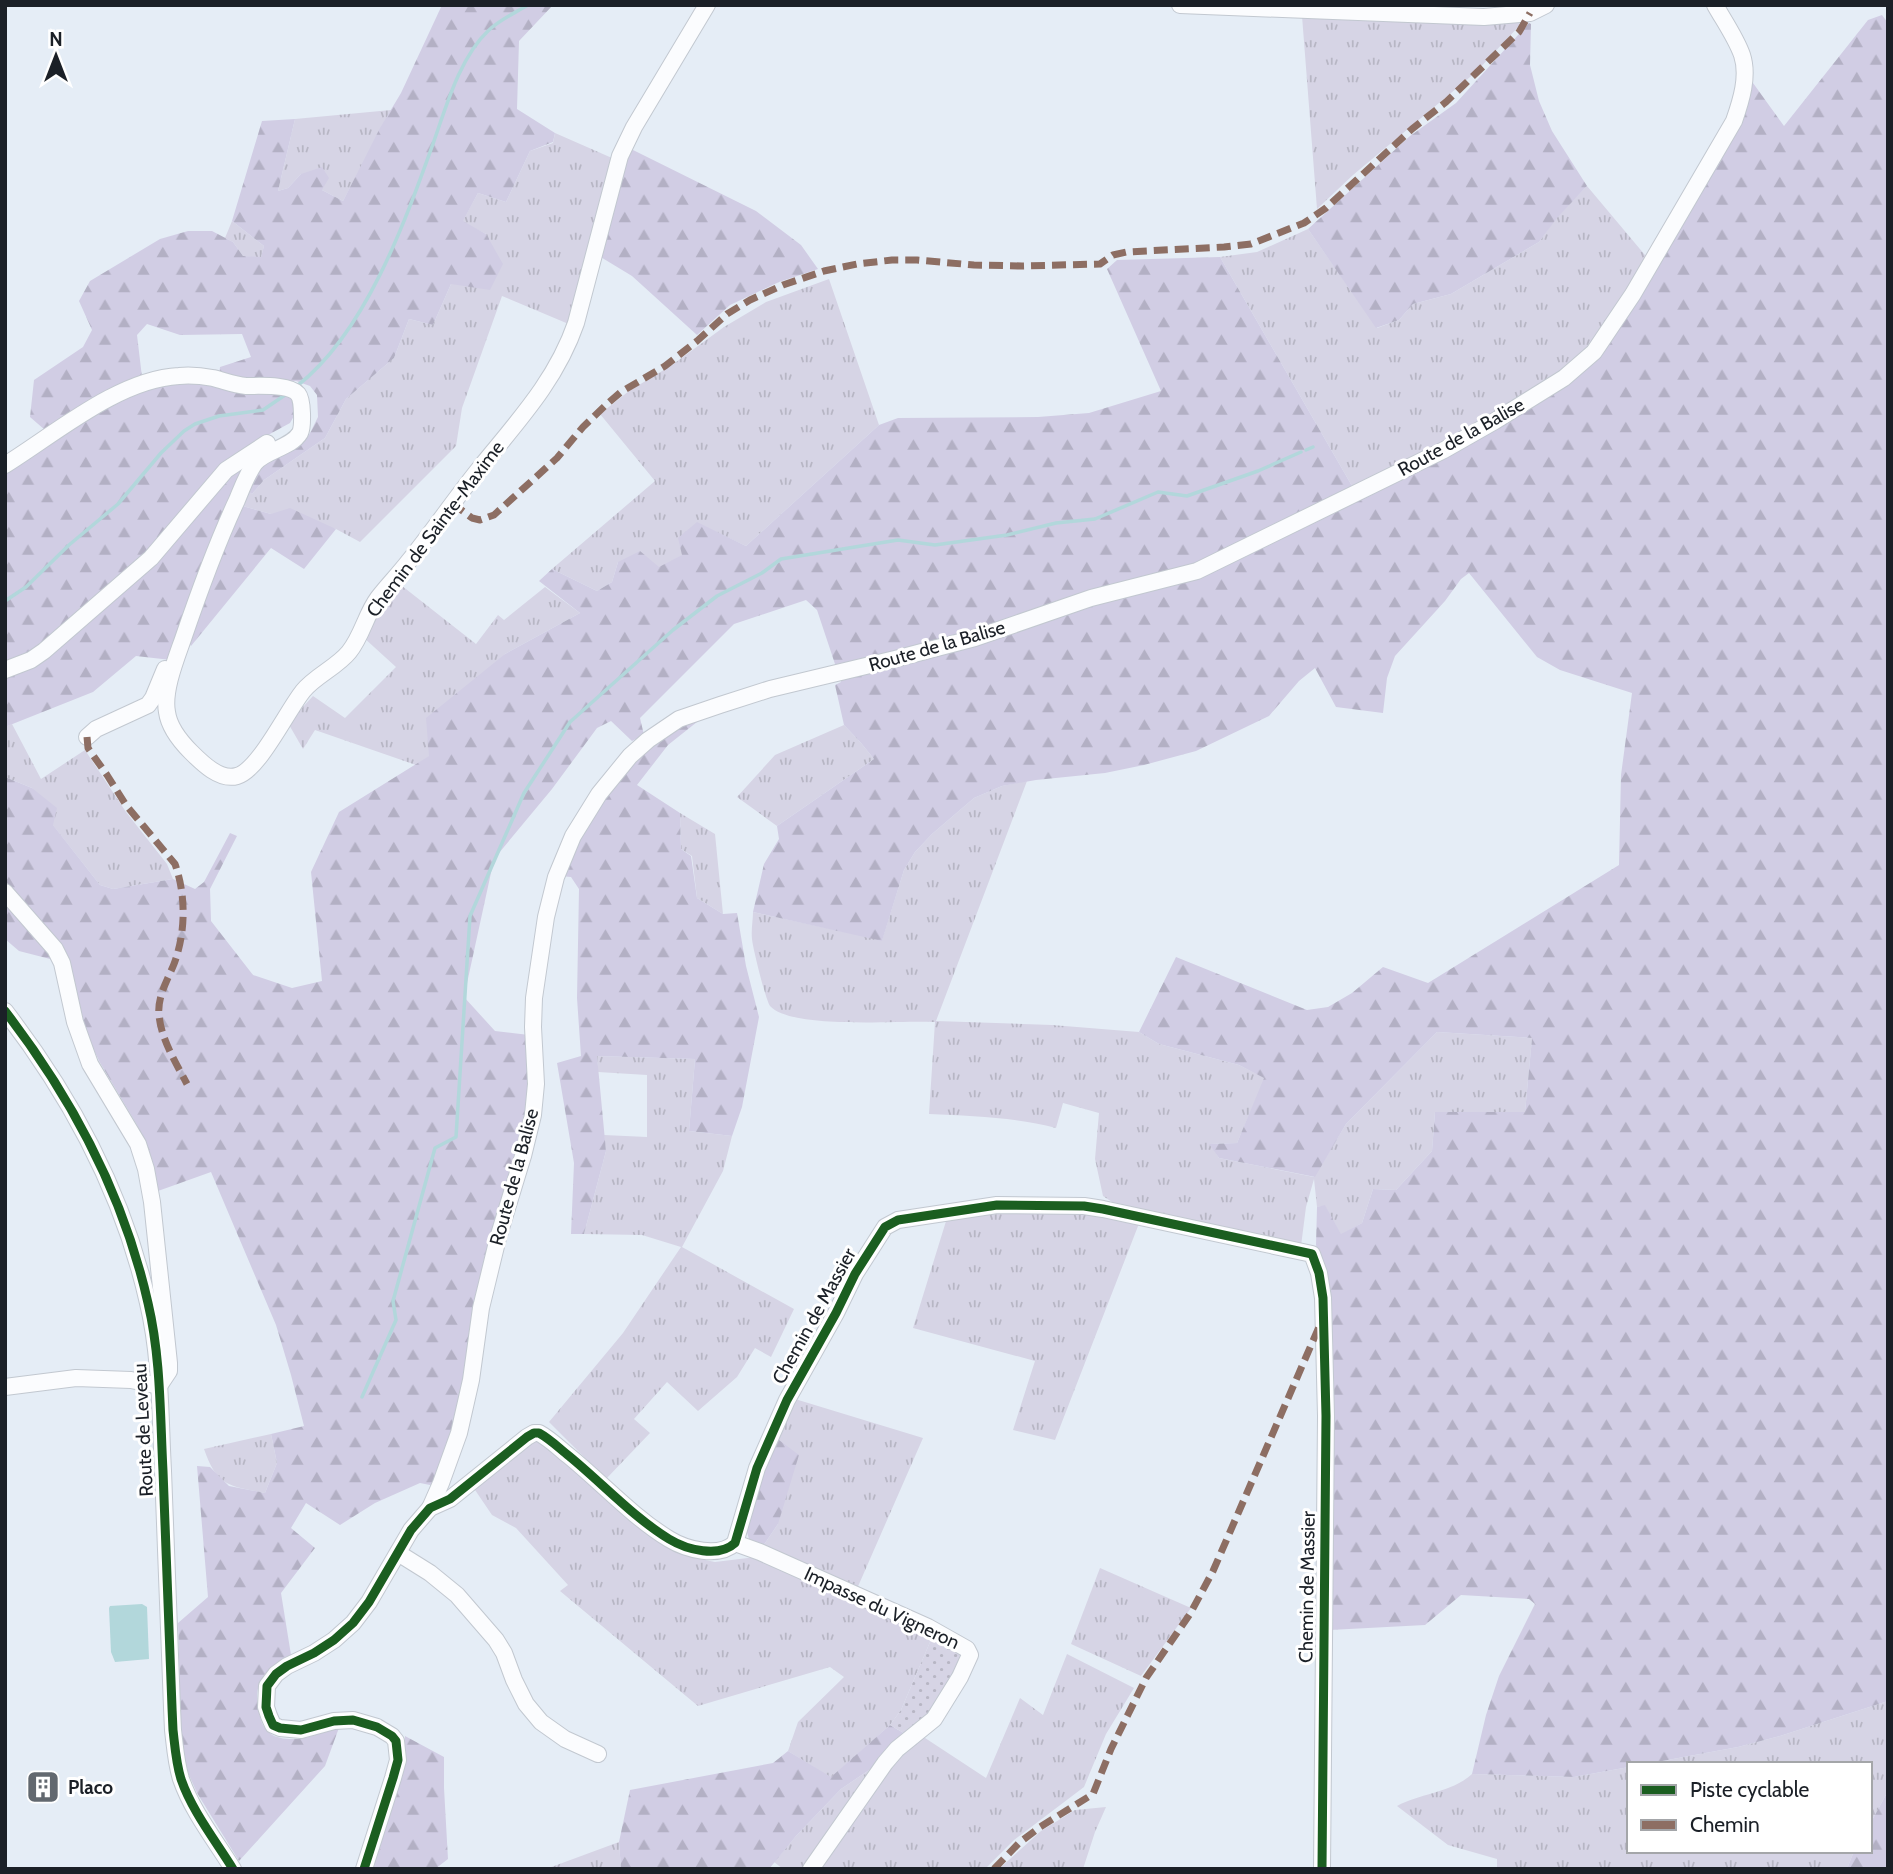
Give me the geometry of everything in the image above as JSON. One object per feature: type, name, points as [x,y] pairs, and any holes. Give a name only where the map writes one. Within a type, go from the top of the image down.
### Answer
[{"type":"street","name":"Chemin de Sainte-Maxime","points":[[301,422],[303,428],[298,437],[257,461],[248,475],[200,588],[174,665],[167,698],[166,710],[172,727],[189,750],[216,773],[228,777],[239,776],[248,770],[304,690],[349,652],[375,601],[411,559],[556,369],[576,323],[620,156],[634,127],[707,5]]},
{"type":"street","points":[[1180,5],[1484,17],[1531,13],[1546,5]]},
{"type":"street","name":"Route de la Balise","points":[[430,1508],[459,1433],[471,1380],[481,1308],[533,1115],[536,1084],[534,998],[544,930],[556,877],[573,836],[599,794],[630,756],[679,719],[720,705],[770,689],[975,638],[1091,598],[1197,570],[1444,450],[1564,378],[1594,352],[1633,294],[1734,121],[1743,89],[1742,56],[1715,5]]},
{"type":"street","points":[[5,465],[78,416],[127,390],[150,382],[180,376],[201,376],[234,385],[290,389],[301,397],[301,422],[226,470],[151,558],[44,651],[31,660],[5,670]]},
{"type":"street","points":[[87,737],[96,729],[148,705],[165,669],[174,665]]},
{"type":"street","points":[[5,892],[55,949],[64,971],[75,1022],[90,1064],[138,1144],[146,1169],[154,1217],[170,1363],[169,1371],[159,1385],[131,1380],[76,1378],[5,1387]]},
{"type":"street","name":"Route de Leveau","points":[[5,1011],[54,1080],[110,1185],[124,1219],[143,1282],[153,1327],[159,1385],[176,1758],[188,1795],[233,1869]]},
{"type":"street","name":"Chemin de Massier","points":[[736,1542],[757,1468],[788,1400],[855,1274],[885,1227],[892,1223],[997,1205],[1084,1206],[1312,1254],[1324,1298],[1326,1416],[1322,1869]]},
{"type":"street","points":[[364,1869],[398,1760],[396,1741],[392,1735],[377,1727],[353,1720],[334,1721],[301,1730],[280,1728],[273,1725],[269,1716],[267,1686],[276,1674],[334,1640],[353,1623],[369,1602],[411,1530],[430,1508],[450,1499],[527,1437],[539,1433],[650,1526],[672,1541],[689,1547],[720,1551],[730,1548],[736,1542]]},
{"type":"street","name":"Impasse du Vigneron","points":[[736,1542],[928,1628],[967,1649],[970,1655],[955,1686],[934,1719],[897,1749],[885,1763],[811,1869]]},
{"type":"street","points":[[398,1553],[430,1573],[457,1595],[496,1640],[527,1704],[541,1722],[565,1739],[598,1754]]},
{"type":"green space","points":[[442,5],[553,5],[519,41],[517,109],[555,133],[553,142],[530,151],[506,202],[478,193],[463,221],[486,234],[503,264],[490,290],[451,284],[433,325],[409,319],[394,358],[346,399],[325,438],[264,480],[252,494],[246,490],[256,469],[309,435],[318,417],[317,395],[310,386],[296,381],[245,381],[219,375],[220,367],[251,357],[242,334],[180,335],[147,324],[137,335],[142,377],[45,430],[30,417],[34,380],[83,347],[92,330],[79,301],[90,281],[160,239],[188,231],[212,231],[233,242],[243,256],[261,257],[264,246],[232,221],[262,121],[295,119],[278,191],[288,188],[301,174],[322,167],[329,178],[322,190],[343,201],[401,93]]},
{"type":"green space","points":[[1882,15],[1888,23],[1888,1701],[1738,1747],[1657,1762],[1627,1762],[1627,1767],[1574,1777],[1472,1774],[1486,1715],[1499,1676],[1535,1604],[1529,1599],[1461,1595],[1425,1625],[1330,1630],[1320,1259],[1316,1245],[1317,1207],[1325,1205],[1341,1234],[1362,1223],[1373,1189],[1396,1190],[1432,1151],[1435,1112],[1525,1112],[1532,1038],[1437,1032],[1346,1124],[1315,1177],[1219,1158],[1209,1144],[1237,1143],[1264,1078],[1239,1065],[1159,1044],[1139,1032],[1176,957],[1307,1010],[1328,1007],[1352,993],[1383,967],[1428,983],[1619,865],[1621,775],[1632,693],[1560,670],[1537,657],[1469,573],[1395,656],[1387,678],[1383,713],[1336,707],[1315,668],[1299,681],[1269,716],[1196,751],[1105,773],[1002,786],[974,798],[915,852],[904,870],[882,941],[753,912],[764,864],[779,839],[777,826],[874,759],[844,725],[835,685],[841,682],[817,610],[806,600],[734,624],[640,718],[644,735],[632,741],[611,721],[597,728],[552,789],[494,859],[464,997],[495,1031],[529,1035],[531,1096],[459,1411],[435,1486],[420,1483],[375,1503],[340,1525],[306,1503],[291,1528],[315,1548],[281,1593],[291,1655],[262,1680],[257,1691],[258,1709],[267,1731],[277,1737],[309,1737],[340,1725],[325,1766],[239,1861],[197,1793],[184,1757],[178,1623],[208,1597],[197,1466],[210,1467],[229,1486],[265,1493],[277,1463],[271,1434],[304,1426],[276,1325],[211,1172],[158,1191],[137,1125],[99,1061],[82,1024],[63,952],[20,896],[5,881],[5,777],[32,788],[57,808],[53,825],[100,885],[113,889],[173,879],[195,889],[204,882],[230,833],[237,836],[210,889],[211,921],[253,975],[292,988],[322,981],[311,872],[339,812],[429,756],[426,718],[505,654],[580,613],[539,581],[552,569],[597,591],[612,582],[618,562],[640,551],[659,567],[682,555],[678,538],[697,522],[746,546],[879,425],[898,418],[1038,417],[1089,413],[1161,391],[1107,269],[1117,260],[1220,257],[1352,486],[1235,546],[1241,559],[1357,495],[1602,347],[1747,86],[1753,83],[1784,126],[1868,20]]},
{"type":"green space","points":[[1302,16],[1518,20],[1520,25],[1476,72],[1353,175],[1317,209]]},
{"type":"green space","points":[[1529,23],[1530,65],[1539,101],[1552,131],[1587,186],[1539,242],[1451,294],[1413,304],[1399,320],[1376,328],[1308,229],[1410,136],[1456,103]]},
{"type":"green space","points":[[391,110],[343,201],[322,190],[301,174],[288,188],[278,191],[295,119]]},
{"type":"green space","points":[[555,133],[612,158],[571,325],[502,296],[462,408],[456,446],[360,542],[336,529],[239,505],[246,490],[252,494],[264,480],[325,438],[346,399],[394,358],[409,319],[433,325],[451,284],[486,234],[462,222],[478,193],[506,202],[530,151],[553,143]]},
{"type":"green space","points":[[631,149],[756,211],[801,245],[818,269],[779,282],[730,305],[697,335],[632,276],[599,256],[623,165]]},
{"type":"green space","points":[[1587,186],[1650,261],[1592,346],[1569,370],[1431,452],[1352,486],[1220,257],[1257,252],[1308,229],[1377,328],[1399,320],[1413,304],[1451,294],[1539,242],[1556,218]]},
{"type":"green space","points":[[232,221],[264,246],[261,258],[243,256],[233,242],[225,238]]},
{"type":"green space","points":[[829,279],[879,425],[746,546],[697,523],[683,555],[659,568],[618,562],[612,582],[597,591],[552,569],[655,481],[600,414],[629,391],[766,302]]},
{"type":"green space","points":[[182,380],[283,392],[291,397],[295,405],[294,416],[290,423],[257,441],[155,545],[38,650],[5,665],[5,471],[103,407],[135,391]]},
{"type":"green space","points":[[249,459],[171,660],[136,656],[93,692],[5,727],[5,674],[39,662]]},
{"type":"green space","points":[[239,505],[271,514],[290,508],[336,529],[304,569],[271,548],[191,646],[188,641]]},
{"type":"green space","points":[[397,582],[476,644],[498,615],[504,620],[545,587],[580,613],[505,654],[430,756],[416,765],[315,730],[303,749],[288,723],[313,696],[345,718],[396,667],[363,637]]},
{"type":"green space","points":[[692,719],[697,722],[668,745],[637,785],[680,813],[681,849],[691,856],[697,898],[723,914],[737,913],[746,966],[759,1017],[742,1107],[732,1136],[689,1131],[695,1059],[597,1056],[606,1151],[584,1234],[571,1234],[574,1163],[557,1063],[581,1056],[577,998],[579,889],[571,877],[560,876],[608,787],[669,728]]},
{"type":"green space","points":[[12,724],[41,779],[85,750],[126,812],[167,864],[173,879],[113,889],[100,885],[52,824],[32,788],[5,777],[5,727]]},
{"type":"green space","points":[[844,725],[874,759],[777,826],[737,797],[775,755]]},
{"type":"green space","points":[[1027,781],[936,1021],[1052,1025],[1139,1032],[1159,1044],[1239,1065],[1265,1078],[1237,1143],[1210,1144],[1219,1158],[1314,1177],[1346,1124],[1437,1032],[1532,1038],[1525,1112],[1435,1112],[1432,1151],[1396,1190],[1373,1189],[1362,1223],[1341,1235],[1325,1206],[1317,1207],[1314,1179],[1306,1207],[1301,1246],[1115,1204],[1103,1196],[1095,1159],[1099,1113],[1063,1103],[1056,1128],[1009,1119],[929,1114],[935,1022],[823,1021],[782,1013],[770,1006],[753,945],[753,912],[882,940],[904,870],[915,852],[974,798],[1002,786]]},
{"type":"green space","points":[[680,813],[715,834],[723,914],[697,898],[692,856],[681,849]]},
{"type":"green space","points":[[5,896],[54,960],[19,951],[5,939]]},
{"type":"green space","points":[[597,1056],[695,1059],[689,1131],[732,1136],[723,1171],[682,1247],[794,1309],[771,1357],[755,1348],[737,1377],[698,1411],[667,1382],[634,1419],[650,1433],[606,1479],[549,1422],[623,1333],[681,1247],[642,1235],[584,1234],[606,1151],[604,1135],[647,1137],[647,1075],[598,1072]]},
{"type":"green space","points":[[1037,1211],[1086,1213],[1140,1221],[1055,1440],[1013,1430],[1035,1361],[913,1328],[947,1218]]},
{"type":"green space","points":[[795,1399],[923,1438],[856,1591],[763,1546],[778,1524],[775,1437]]},
{"type":"green space","points":[[271,1434],[277,1463],[265,1493],[226,1483],[214,1471],[204,1449]]},
{"type":"green space","points":[[775,1437],[799,1455],[778,1524],[763,1546],[749,1539],[746,1529]]},
{"type":"green space","points":[[532,1441],[548,1442],[651,1537],[676,1551],[715,1562],[756,1557],[933,1635],[901,1710],[890,1725],[831,1778],[788,1751],[798,1722],[844,1677],[830,1667],[698,1706],[560,1591],[568,1585],[516,1528],[492,1515],[473,1487]]},
{"type":"green space","points":[[1100,1568],[1191,1608],[1141,1676],[1071,1644]]},
{"type":"green space","points":[[933,1635],[962,1651],[961,1661],[934,1712],[907,1735],[890,1725],[901,1710]]},
{"type":"green space","points":[[1067,1654],[1134,1688],[1106,1734],[1084,1787],[1014,1840],[985,1869],[817,1869],[888,1765],[922,1736],[986,1778],[1020,1698],[1043,1715]]},
{"type":"green space","points":[[1888,1701],[1888,1791],[1872,1820],[1872,1762],[1657,1762],[1738,1747]]},
{"type":"green space","points":[[890,1725],[907,1735],[878,1764],[841,1789],[769,1869],[621,1869],[619,1842],[630,1790],[773,1763],[788,1751],[831,1777]]},
{"type":"green space","points":[[405,1736],[444,1757],[448,1859],[435,1869],[373,1869],[404,1759]]},
{"type":"green space","points":[[878,1764],[803,1869],[783,1869],[774,1862],[841,1789]]},
{"type":"green space","points":[[1627,1767],[1627,1853],[1853,1853],[1847,1869],[1497,1869],[1497,1859],[1448,1845],[1397,1806],[1455,1785],[1472,1774],[1574,1777]]},
{"type":"green space","points":[[1888,1791],[1888,1869],[1847,1869],[1853,1853],[1872,1853],[1872,1820]]},
{"type":"green space","points":[[1106,1807],[1083,1869],[999,1869],[1041,1831],[1075,1810]]},
{"type":"green space","points":[[619,1842],[621,1869],[546,1869]]},
{"type":"shaded area","points":[[142,1604],[147,1607],[149,1659],[115,1662],[111,1652],[109,1608]]},
{"type":"waterway","points":[[297,386],[322,363],[343,336],[380,274],[410,206],[455,83],[469,54],[492,27],[528,5]]},
{"type":"waterway","points":[[5,601],[26,587],[69,545],[118,504],[161,453],[184,431],[195,424],[219,416],[263,410],[288,393]]},
{"type":"waterway","points":[[1306,450],[1313,447]]},
{"type":"waterway","points":[[362,1397],[396,1320],[393,1301],[435,1148],[456,1137],[470,916],[524,793],[570,722],[673,630],[717,596],[762,573],[781,559],[898,540],[935,545],[1007,535],[1056,523],[1095,519],[1158,492],[1187,496],[1258,471],[1301,452]]},
{"type":"marked path","points":[[452,503],[472,518],[480,520],[494,515],[557,458],[583,427],[621,392],[665,366],[727,314],[750,300],[824,271],[892,260],[1022,266],[1100,264],[1113,255],[1126,252],[1251,244],[1304,223],[1326,208],[1412,129],[1446,102],[1519,32],[1530,13]]},
{"type":"marked path","points":[[87,737],[88,748],[126,805],[175,864],[179,876],[183,901],[181,939],[161,995],[159,1015],[166,1042],[187,1084]]},
{"type":"marked path","points":[[994,1869],[1019,1843],[1040,1827],[1093,1794],[1111,1749],[1146,1678],[1190,1614],[1213,1571],[1319,1327]]},
{"type":"cycle path","points":[[5,1011],[52,1078],[93,1149],[125,1224],[138,1263],[148,1303],[158,1366],[173,1730],[177,1761],[191,1802],[233,1869]]},
{"type":"cycle path","points":[[364,1869],[398,1760],[396,1741],[377,1727],[353,1720],[334,1721],[301,1730],[280,1728],[273,1725],[266,1707],[267,1686],[276,1674],[334,1640],[353,1623],[369,1602],[411,1530],[430,1508],[450,1499],[527,1437],[539,1433],[643,1521],[669,1539],[703,1551],[728,1548],[735,1543],[757,1468],[787,1400],[855,1274],[885,1227],[898,1220],[997,1205],[1084,1206],[1312,1254],[1319,1273],[1323,1298],[1326,1416],[1322,1869]]},
{"type":"place","name":"Placo","points":[[43,1787]]}]
